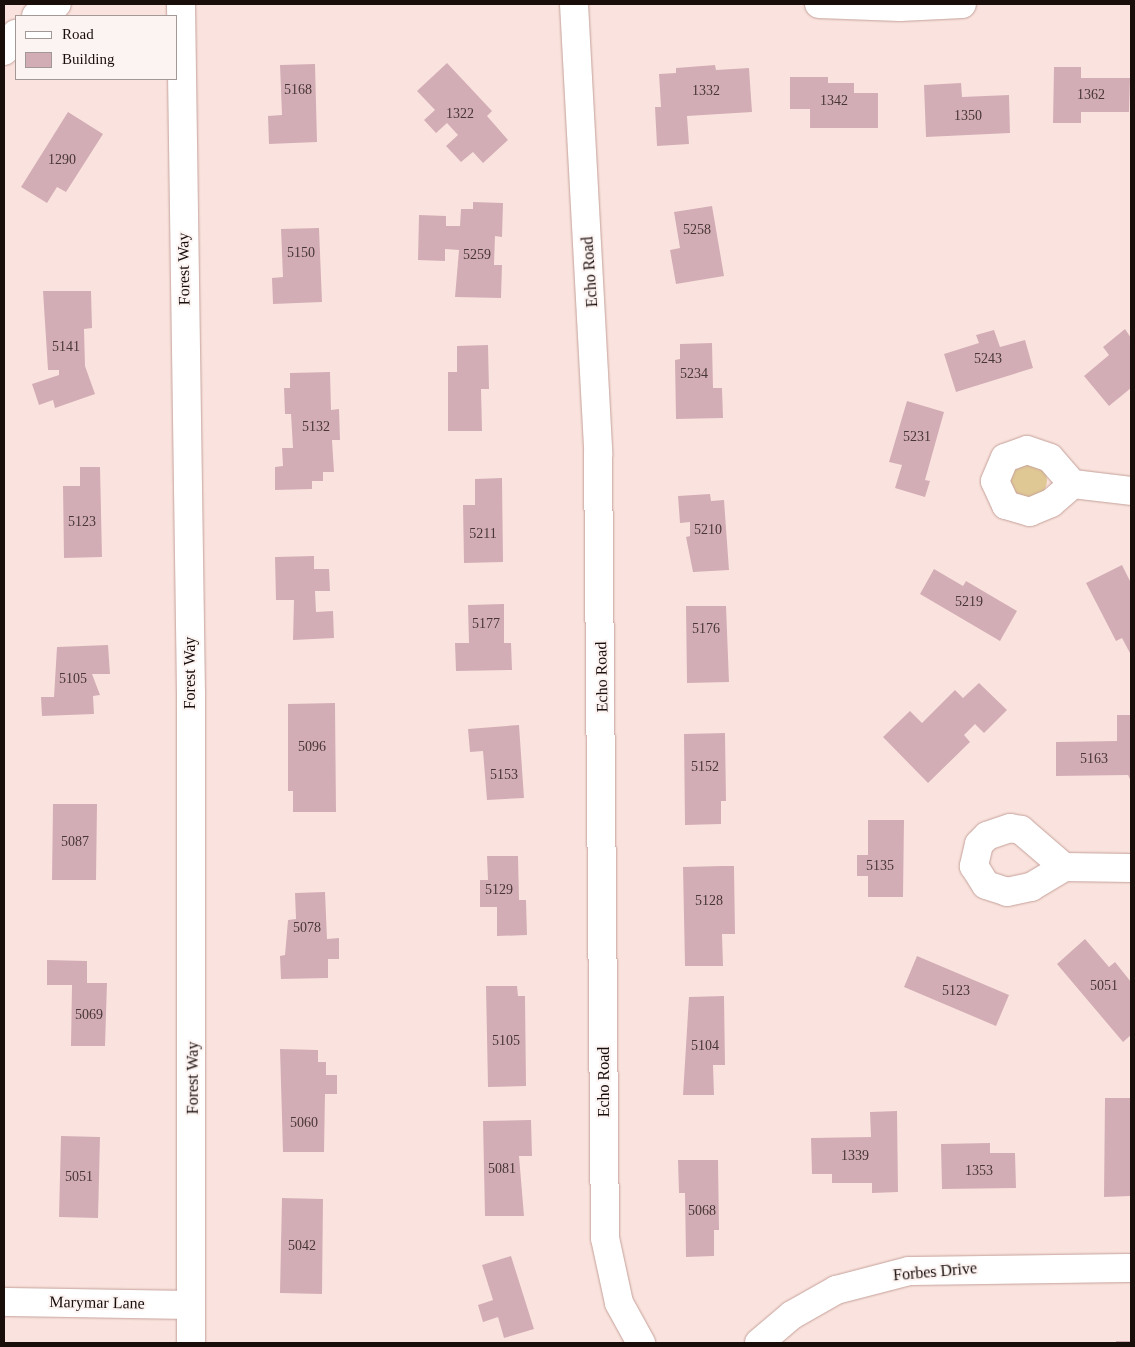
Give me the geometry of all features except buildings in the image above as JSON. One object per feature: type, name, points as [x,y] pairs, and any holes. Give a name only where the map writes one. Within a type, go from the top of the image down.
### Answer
[{"type":"street","points":[[38,15],[57,4]]},
{"type":"street","name":"Forest Way","points":[[181,4],[191,693],[191,1343]]},
{"type":"street","name":"Echo Road","points":[[574,4],[598,453],[606,1238],[619,1303],[641,1343]]},
{"type":"street","points":[[819,4],[962,4]]},
{"type":"street","points":[[4,50],[15,35]]},
{"type":"street","points":[[1073,484],[1131,491]]},
{"type":"street","points":[[1064,867],[1131,868]]},
{"type":"street","name":"Forbes Drive","points":[[759,1343],[792,1315],[836,1290],[909,1271],[1131,1268]]},
{"type":"street","name":"Marymar Lane","points":[[4,1302],[191,1305]]},
{"type":"shaded area","points":[[1028,461],[1041,467],[1047,480],[1041,493],[1028,499],[1015,493],[1009,480],[1015,467]]}]
